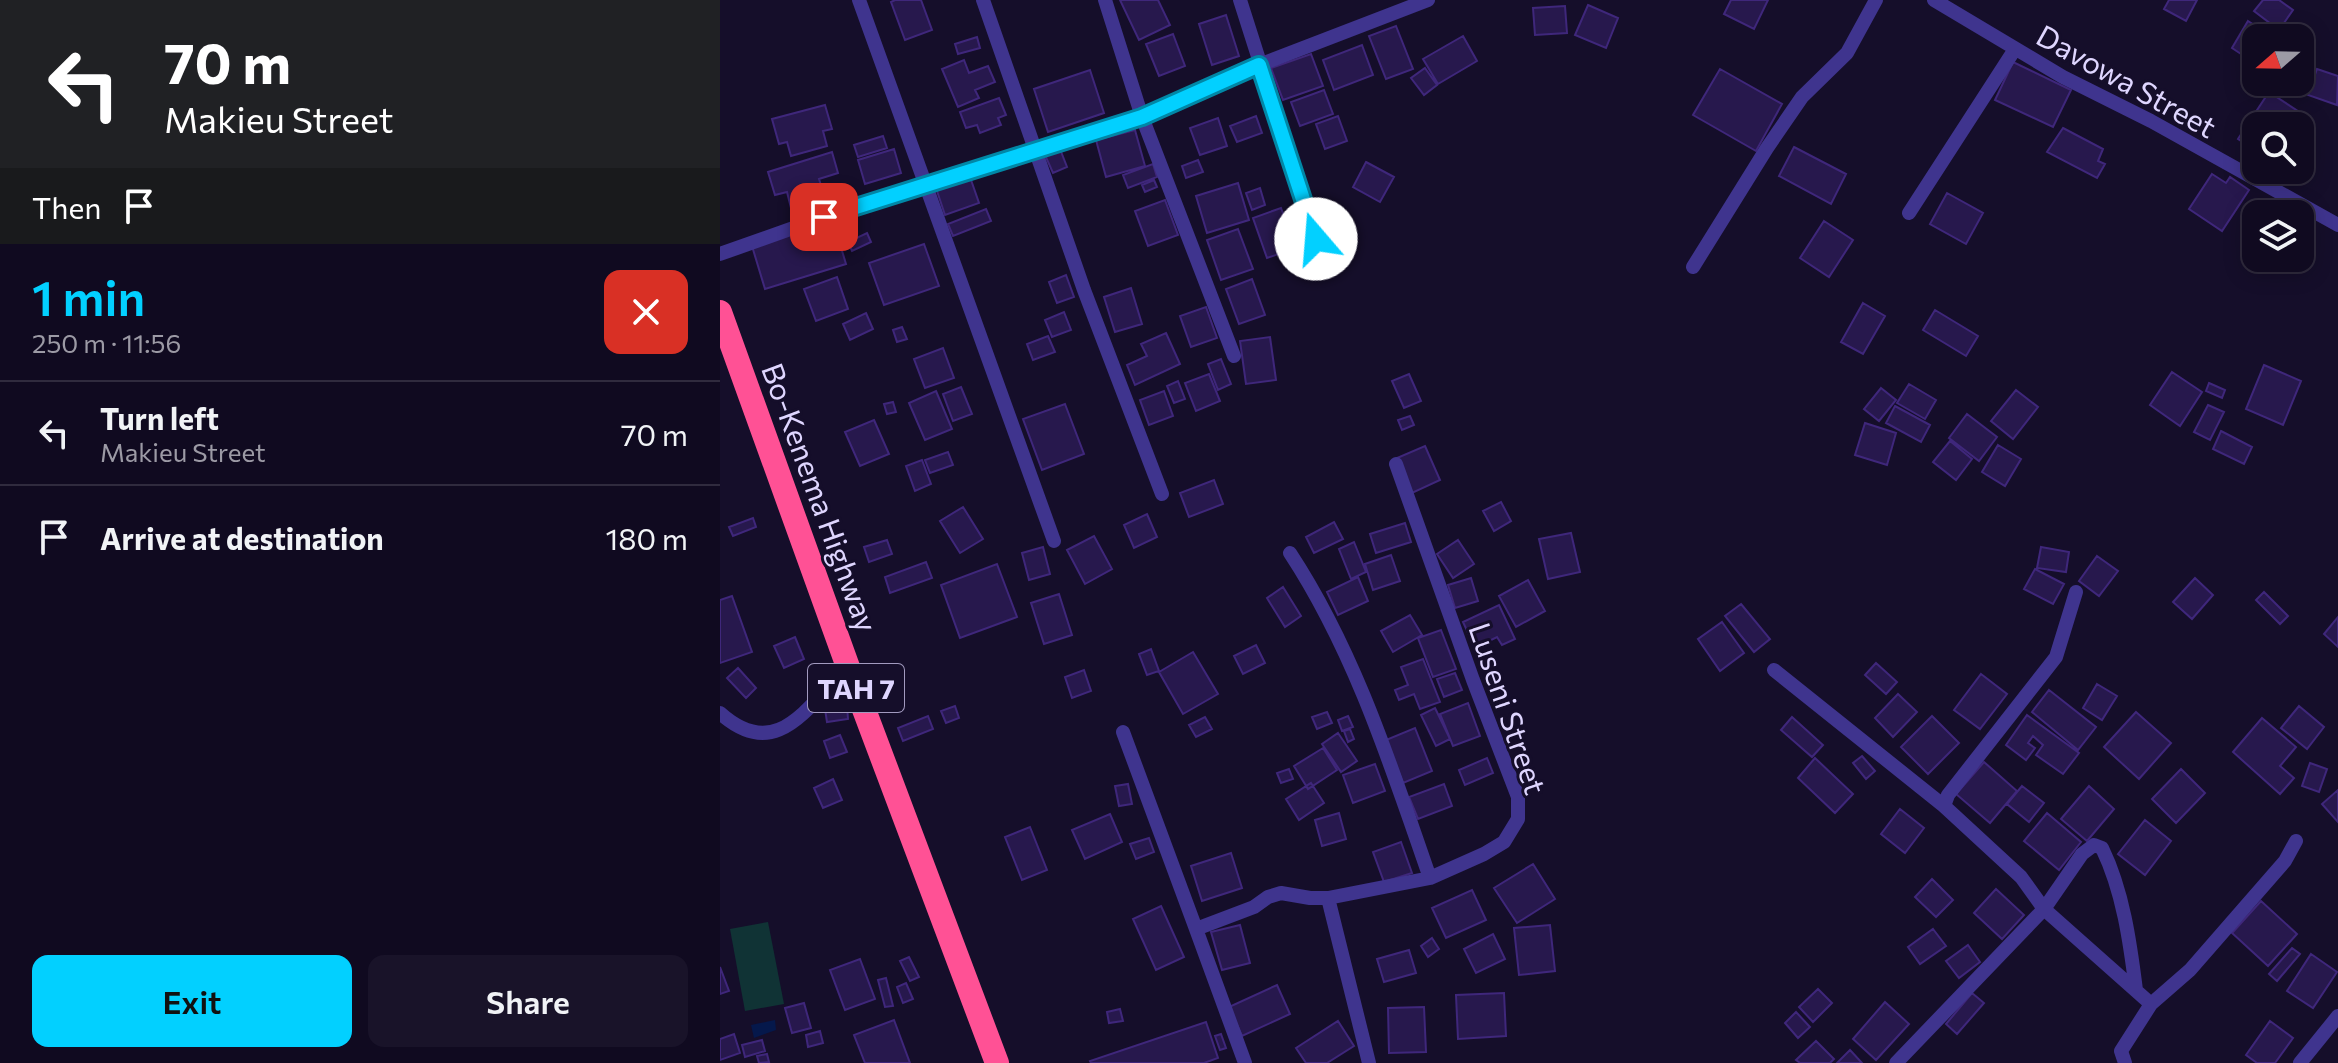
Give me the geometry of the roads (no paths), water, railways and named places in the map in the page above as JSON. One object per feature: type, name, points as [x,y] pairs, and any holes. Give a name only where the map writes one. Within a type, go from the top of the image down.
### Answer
[{"type":"highway","name":"Bo-Kenema Highway","points":[[720,312],[848,667],[997,1063]]},
{"type":"street","points":[[859,0],[1054,541]]},
{"type":"street","points":[[983,0],[1084,290],[1162,494]]},
{"type":"street","points":[[1105,0],[1142,117],[1234,356]]},
{"type":"street","points":[[1240,0],[1316,239]]},
{"type":"street","points":[[720,254],[1142,117],[1259,65],[1428,0]]},
{"type":"street","points":[[1693,267],[1767,148],[1802,97],[1847,53],[1876,0]]},
{"type":"street","name":"Davowa Street","points":[[1934,0],[2015,49],[2338,225]]},
{"type":"street","points":[[1909,213],[2015,49]]},
{"type":"street","name":"Luseni Street","points":[[1196,929],[1281,893],[1328,898],[1430,878],[1504,842],[1518,819],[1518,797],[1396,464]]},
{"type":"street","points":[[1290,553],[1316,592],[1354,673],[1430,878]]},
{"type":"street","points":[[1944,806],[1948,795],[2056,657],[2076,592]]},
{"type":"street","points":[[720,713],[737,728],[761,734],[793,724],[848,667]]},
{"type":"street","points":[[1774,670],[1944,806],[2021,877],[2044,909],[2151,1004]]},
{"type":"street","points":[[1123,732],[1245,1063]]},
{"type":"street","points":[[2125,1063],[2121,1051],[2151,1004],[2190,970],[2285,861],[2296,841]]},
{"type":"street","points":[[1896,1063],[2044,909],[2082,854],[2094,845],[2102,848],[2109,862],[2129,937],[2136,990]]},
{"type":"street","points":[[1328,898],[1369,1063]]},
{"type":"street","points":[[2300,1063],[2338,1016]]},
{"type":"water","points":[[775,1020],[776,1030],[754,1038],[751,1025]]}]
